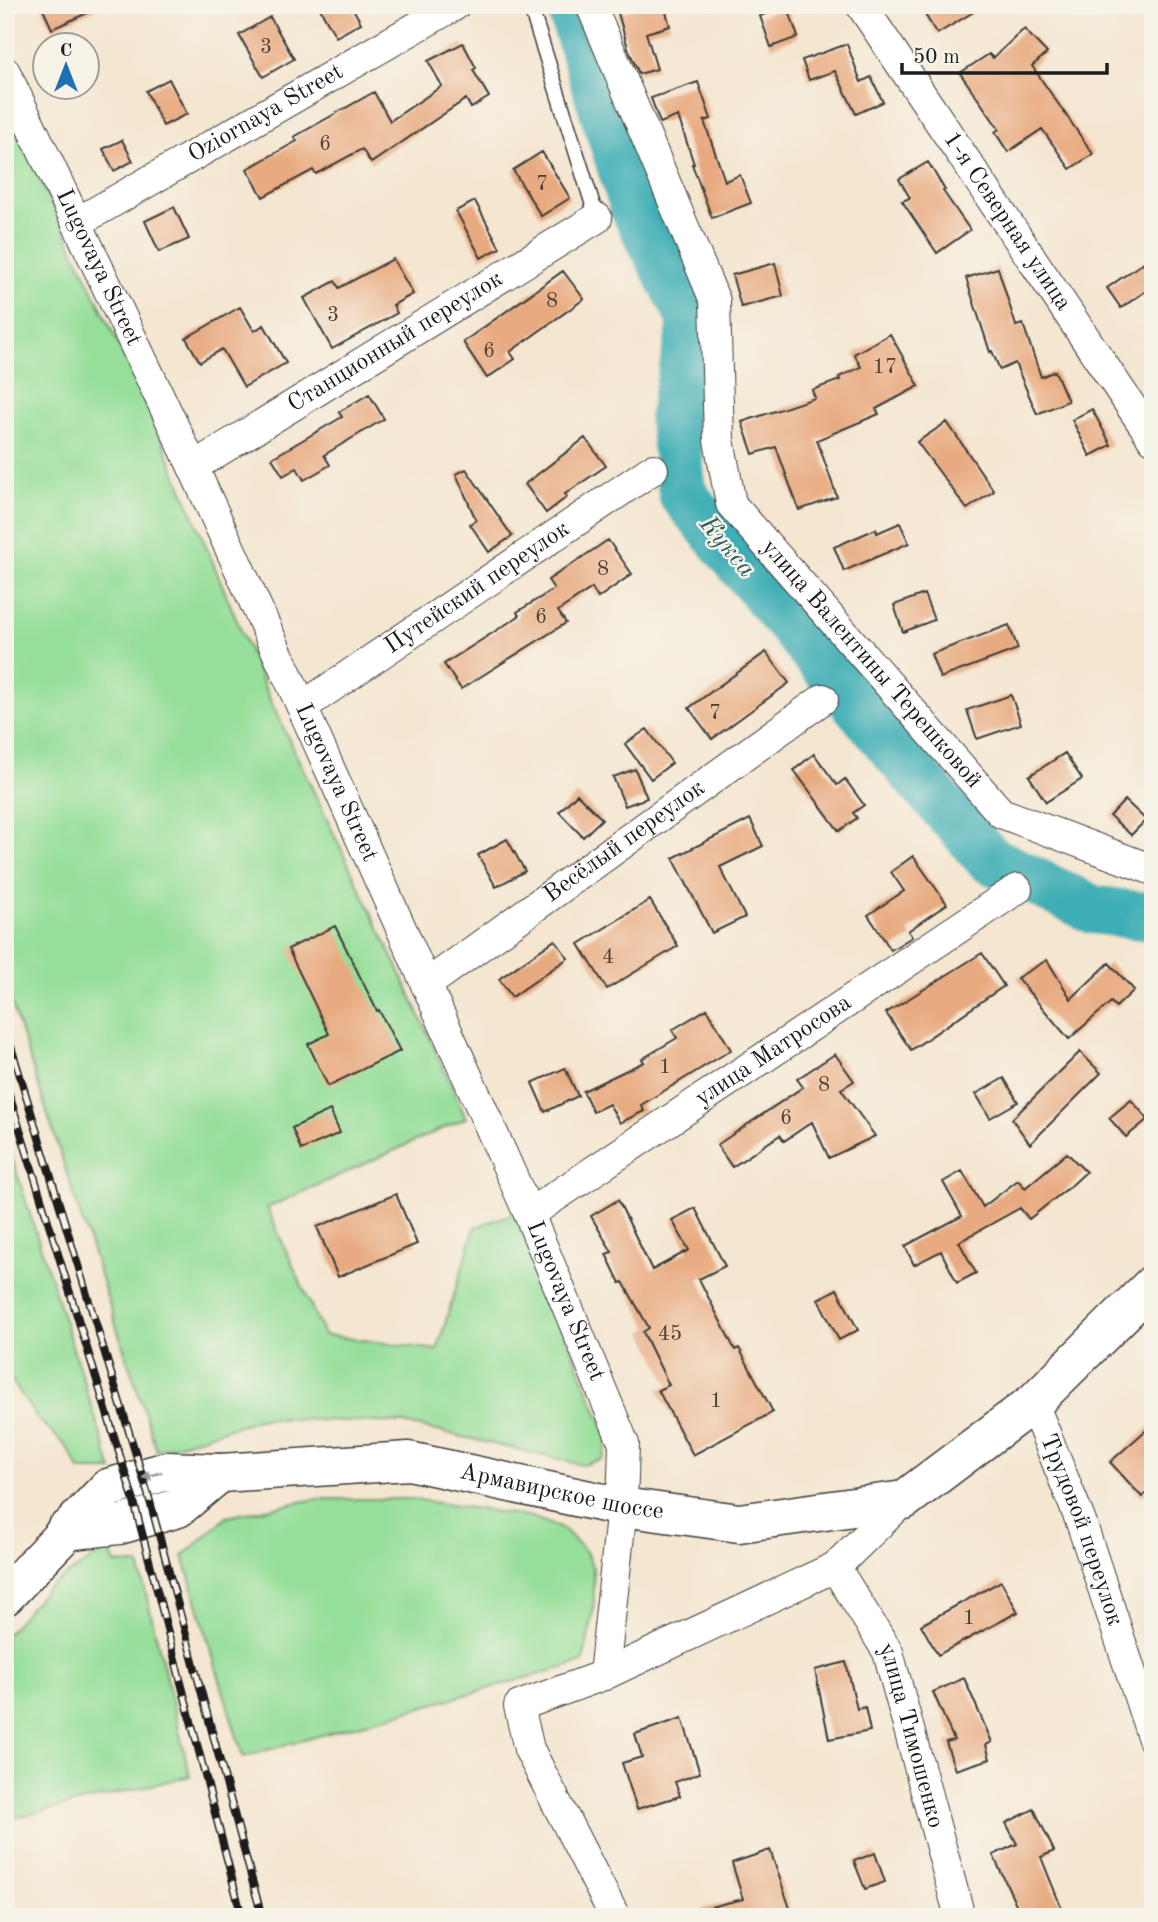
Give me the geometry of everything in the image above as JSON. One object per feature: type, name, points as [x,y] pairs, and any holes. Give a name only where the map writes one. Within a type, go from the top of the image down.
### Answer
[{"type":"main road","name":"Армавирское шоссе","points":[[5,1596],[108,1488],[167,1471],[220,1473],[409,1461],[621,1507],[739,1522],[904,1500],[1033,1404],[1153,1284]]},
{"type":"street","name":"Oziornaya Street","points":[[78,222],[455,5]]},
{"type":"street","name":"улица Валентины Терешковой","points":[[591,5],[715,301],[719,440],[731,504],[1001,813],[1153,870]]},
{"type":"street","name":"1-я Северная улица","points":[[861,5],[1153,439]]},
{"type":"street","name":"Lugovaya Street","points":[[5,72],[193,467],[302,707],[529,1214],[624,1444],[621,1507],[604,1675]]},
{"type":"street","name":"Станционный переулок","points":[[193,467],[597,218]]},
{"type":"street","name":"Путейский переулок","points":[[302,707],[653,469]]},
{"type":"street","name":"Весёлый переулок","points":[[426,985],[823,699]]},
{"type":"street","name":"улица Матросова","points":[[529,1214],[1017,888]]},
{"type":"street","name":"Трудовой переулок","points":[[1033,1404],[1081,1522],[1153,1740]]},
{"type":"street","name":"Армавирское шоссе","points":[[615,1917],[529,1749],[519,1706],[604,1675],[835,1567],[904,1500]]},
{"type":"street","name":"улица Тимошенко","points":[[835,1567],[888,1652],[960,1917]]},
{"type":"lane","points":[[530,5],[597,218]]},
{"type":"green space","points":[[5,106],[147,404],[269,698],[406,985],[466,1118],[267,1208],[324,1335],[437,1350],[475,1227],[515,1213],[608,1438],[603,1459],[583,1465],[403,1423],[262,1418],[157,1451],[5,983]]},
{"type":"green space","points":[[5,1136],[112,1470],[80,1470],[67,1447],[37,1418],[5,1370]]},
{"type":"green space","points":[[315,1499],[411,1499],[532,1517],[565,1530],[586,1552],[593,1569],[594,1609],[583,1662],[243,1757],[183,1556],[227,1517]]},
{"type":"green space","points":[[109,1548],[115,1563],[139,1565],[190,1776],[5,1820],[5,1636],[46,1589]]},
{"type":"building","points":[[41,5],[105,5],[52,29]]},
{"type":"building","points":[[318,5],[351,5],[361,23],[336,37]]},
{"type":"building","points":[[645,5],[664,5],[670,26],[646,33],[657,69],[639,74],[618,13]]},
{"type":"building","points":[[938,5],[985,5],[937,34],[924,13]]},
{"type":"building","points":[[787,6],[798,37],[771,47],[760,16]]},
{"type":"building","points":[[270,17],[294,59],[263,77],[239,35]]},
{"type":"building","points":[[1024,29],[1047,53],[1032,66],[1093,154],[1070,169],[1042,129],[1008,152],[995,132],[999,129],[960,73],[989,54],[993,58]]},
{"type":"building","points":[[463,43],[476,68],[473,70],[489,97],[471,108],[466,99],[371,163],[362,149],[316,174],[313,170],[263,197],[247,169],[297,141],[294,137],[374,92],[390,121],[442,86],[428,61]]},
{"type":"building","points":[[847,44],[861,82],[871,77],[883,102],[856,114],[835,71],[809,80],[802,60]]},
{"type":"building","points":[[169,79],[187,114],[163,126],[146,91]]},
{"type":"building","points":[[698,82],[711,119],[704,121],[725,181],[740,175],[751,203],[712,218],[678,116],[660,123],[651,98]]},
{"type":"building","points":[[122,140],[133,161],[114,171],[103,149]]},
{"type":"building","points":[[542,152],[570,198],[541,216],[513,170]]},
{"type":"building","points":[[928,162],[945,190],[943,191],[970,230],[937,253],[902,201],[910,198],[899,179]]},
{"type":"building","points":[[475,201],[500,248],[481,258],[456,211]]},
{"type":"building","points":[[174,207],[189,239],[159,252],[145,221]]},
{"type":"building","points":[[1153,256],[1153,286],[1121,308],[1107,288]]},
{"type":"building","points":[[393,259],[413,294],[393,305],[397,313],[332,349],[304,298],[335,281],[339,288]]},
{"type":"building","points":[[775,263],[783,296],[741,307],[732,275]]},
{"type":"building","points":[[998,268],[1016,326],[1023,324],[1041,377],[1055,371],[1068,401],[1037,414],[1015,363],[1000,370],[992,351],[990,352],[966,278]]},
{"type":"building","points":[[563,271],[584,299],[510,352],[515,359],[487,378],[463,342]]},
{"type":"building","points":[[240,307],[254,331],[264,325],[286,363],[244,387],[222,349],[200,362],[186,338]]},
{"type":"building","points":[[890,334],[919,386],[876,409],[879,414],[817,440],[837,497],[799,510],[776,447],[753,454],[742,422],[815,398],[812,390],[840,380],[839,377],[861,367],[854,354]]},
{"type":"building","points":[[369,394],[384,419],[324,455],[330,465],[304,480],[297,468],[283,476],[272,458],[342,417],[339,412]]},
{"type":"building","points":[[1092,409],[1111,445],[1090,456],[1072,420]]},
{"type":"building","points":[[947,422],[994,491],[967,509],[917,442]]},
{"type":"building","points":[[585,438],[606,466],[565,494],[567,497],[546,513],[525,484]]},
{"type":"building","points":[[466,469],[512,536],[489,552],[470,524],[476,520],[456,474]]},
{"type":"building","points":[[900,523],[909,543],[844,571],[834,547],[876,529],[877,533]]},
{"type":"building","points":[[608,540],[632,574],[598,598],[592,588],[558,611],[566,623],[461,689],[444,664],[519,616],[517,612],[554,589],[548,580]]},
{"type":"building","points":[[924,594],[934,620],[903,632],[894,605]]},
{"type":"building","points":[[1009,625],[1018,649],[940,678],[931,654]]},
{"type":"building","points":[[766,652],[789,683],[712,739],[689,708]]},
{"type":"building","points":[[1011,695],[1021,724],[977,739],[967,710]]},
{"type":"building","points":[[647,729],[672,763],[651,779],[625,744]]},
{"type":"building","points":[[1065,753],[1082,779],[1046,802],[1029,776]]},
{"type":"building","points":[[814,754],[837,785],[845,779],[864,805],[853,813],[857,818],[839,831],[794,770]]},
{"type":"building","points":[[635,769],[647,798],[625,806],[613,777]]},
{"type":"building","points":[[577,794],[602,819],[583,837],[559,812]]},
{"type":"building","points":[[1125,800],[1146,820],[1131,835],[1110,816]]},
{"type":"building","points":[[750,819],[763,846],[720,867],[745,917],[712,933],[673,858]]},
{"type":"building","points":[[507,839],[525,871],[496,887],[478,855]]},
{"type":"building","points":[[913,856],[947,904],[908,931],[912,937],[891,950],[868,915],[904,891],[891,872]]},
{"type":"building","points":[[650,900],[678,946],[607,989],[579,944]]},
{"type":"building","points":[[335,926],[400,1051],[328,1086],[308,1044],[329,1034],[288,949]]},
{"type":"building","points":[[555,940],[568,958],[512,997],[499,979]]},
{"type":"building","points":[[982,953],[1004,986],[911,1050],[886,1013]]},
{"type":"building","points":[[1047,960],[1071,999],[1109,963],[1134,990],[1116,1007],[1111,1002],[1069,1039],[1017,978]]},
{"type":"building","points":[[707,1009],[731,1050],[641,1105],[644,1111],[620,1123],[609,1104],[593,1112],[583,1091],[644,1062],[642,1059],[677,1038],[672,1030]]},
{"type":"building","points":[[1080,1052],[1101,1073],[1030,1144],[1012,1119]]},
{"type":"building","points":[[835,1054],[854,1081],[841,1089],[875,1136],[829,1158],[812,1122],[784,1141],[780,1135],[732,1167],[717,1145],[803,1087],[797,1079]]},
{"type":"building","points":[[565,1068],[578,1096],[545,1112],[532,1083]]},
{"type":"building","points":[[1004,1078],[1018,1102],[990,1118],[976,1094]]},
{"type":"building","points":[[1131,1100],[1148,1119],[1126,1137],[1109,1118]]},
{"type":"building","points":[[330,1110],[340,1133],[301,1150],[292,1128]]},
{"type":"building","points":[[1067,1153],[1086,1172],[1073,1184],[1029,1219],[1020,1208],[959,1242],[976,1273],[957,1283],[941,1251],[914,1265],[905,1246],[962,1216],[943,1182],[962,1171],[983,1207],[1018,1180],[1025,1188]]},
{"type":"building","points":[[396,1194],[417,1244],[338,1277],[317,1227]]},
{"type":"building","points":[[618,1200],[652,1270],[689,1250],[672,1220],[695,1208],[725,1266],[699,1279],[735,1350],[739,1348],[773,1412],[693,1455],[658,1390],[669,1385],[643,1332],[649,1328],[623,1282],[620,1283],[606,1254],[612,1252],[591,1216]]},
{"type":"building","points":[[837,1289],[858,1330],[839,1340],[818,1299]]},
{"type":"building","points":[[1153,1424],[1153,1487],[1142,1497],[1110,1462]]},
{"type":"building","points":[[1001,1581],[1018,1612],[938,1655],[921,1625]]},
{"type":"building","points":[[846,1662],[857,1709],[865,1707],[870,1731],[829,1739],[815,1670]]},
{"type":"building","points":[[964,1678],[992,1742],[986,1745],[990,1759],[955,1770],[946,1742],[954,1740],[933,1692]]},
{"type":"building","points":[[682,1718],[700,1773],[675,1782],[680,1796],[637,1809],[622,1763],[642,1757],[635,1734]]},
{"type":"building","points":[[1034,1809],[1054,1851],[1041,1857],[1065,1917],[1022,1917],[993,1855],[1017,1844],[1006,1823]]},
{"type":"building","points":[[770,1850],[793,1917],[703,1917],[702,1909],[743,1899],[732,1863]]},
{"type":"building","points":[[875,1853],[885,1882],[865,1889],[854,1861]]},
{"type":"waterway","name":"Кукса","points":[[570,5],[635,210],[693,322],[673,418],[683,495],[914,774],[989,859],[1094,910],[1153,917]]},
{"type":"railway","points":[[5,1027],[148,1494],[262,1917]]},
{"type":"railway","points":[[5,1081],[133,1498],[242,1917]]}]
